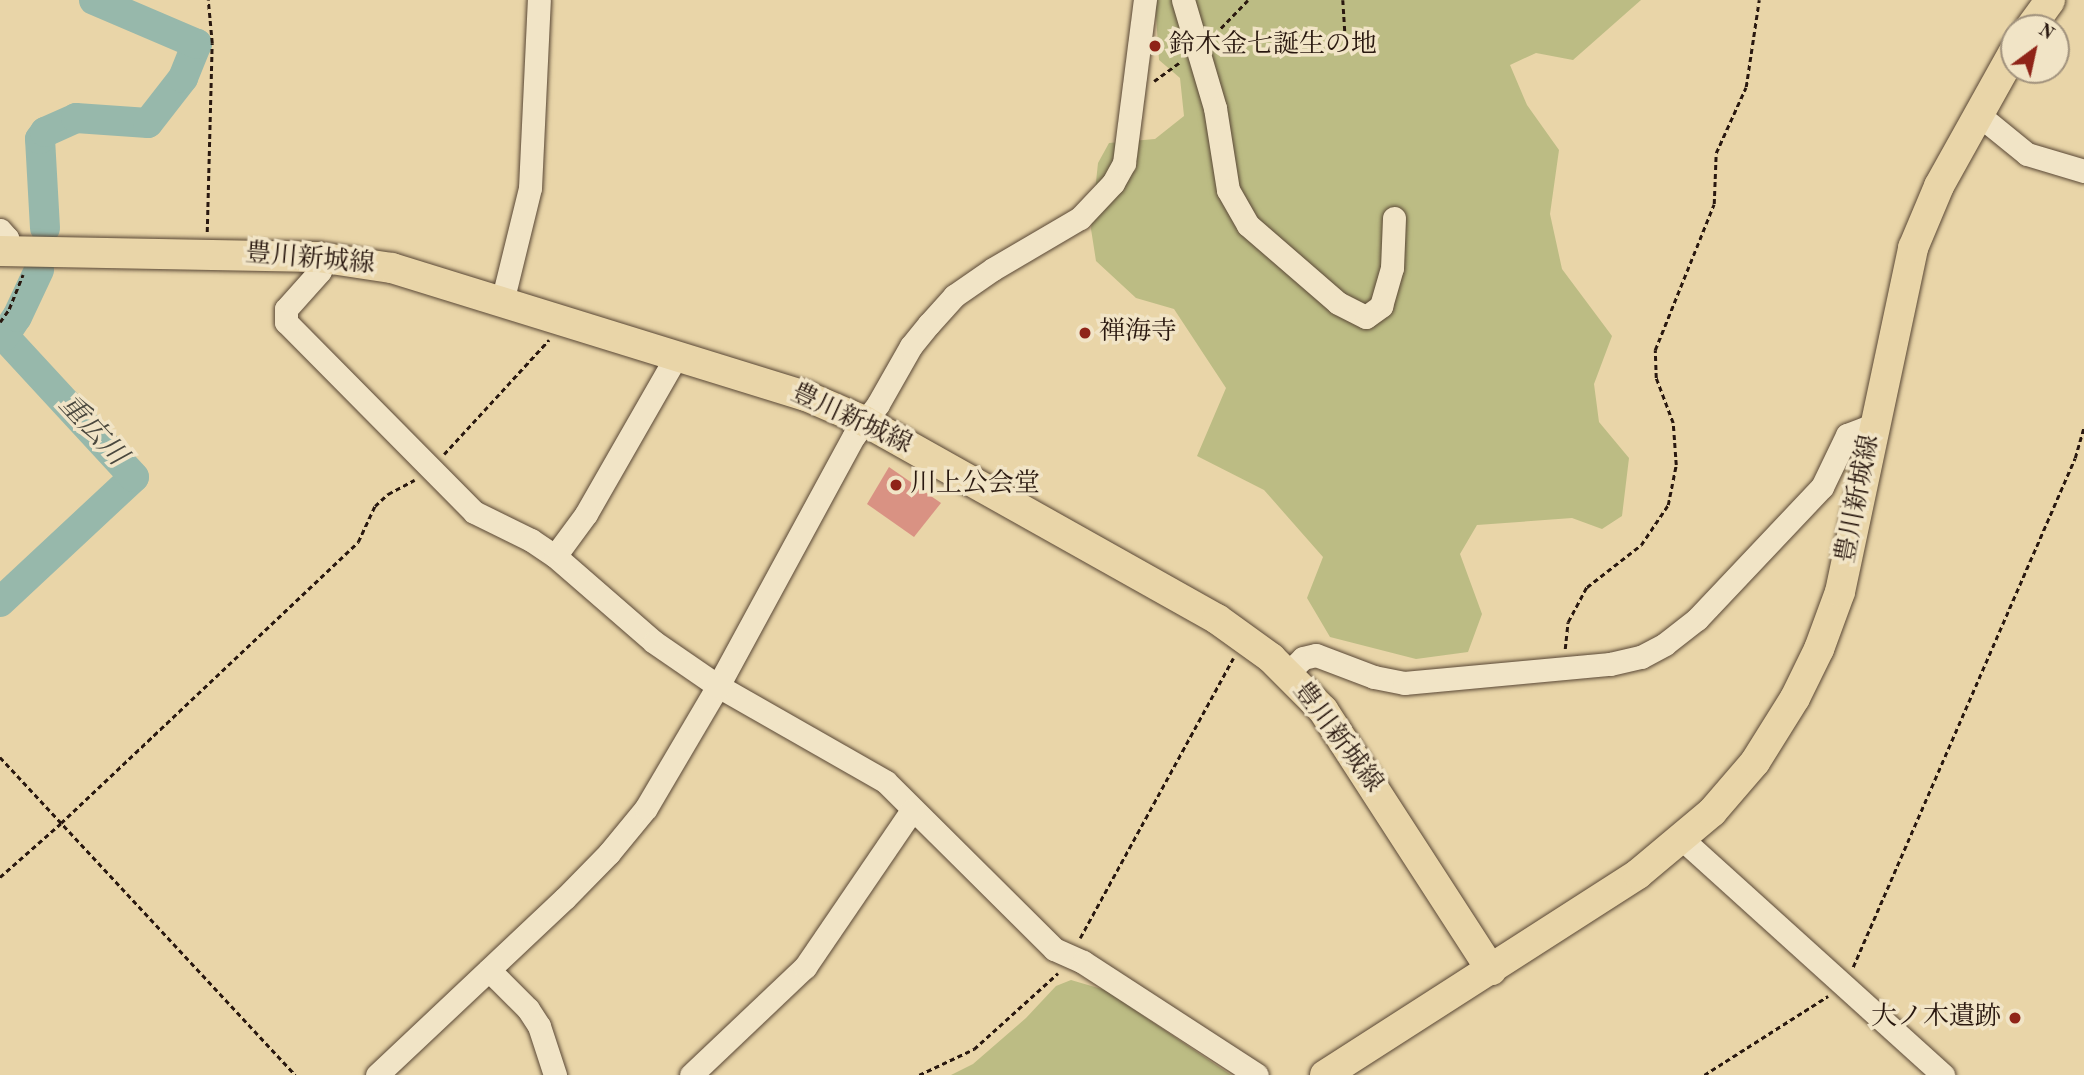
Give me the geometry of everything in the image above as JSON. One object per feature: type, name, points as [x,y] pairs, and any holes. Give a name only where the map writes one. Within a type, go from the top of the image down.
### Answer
[{"type":"main road","name":"豊川新城線","points":[[10,246],[318,257],[391,268],[806,396],[864,421],[1134,571],[1246,638],[1288,673],[1323,710],[1362,766],[1491,970],[1638,874],[1682,839],[1712,811],[1755,762],[1795,698],[1819,649],[1840,592],[1873,425],[1913,248],[1939,186],[2000,77]]},
{"type":"main road","points":[[1325,1075],[1491,970]]},
{"type":"street","points":[[502,302],[530,188],[539,0]]},
{"type":"street","points":[[377,1075],[565,898],[638,817],[718,686],[864,421],[878,404],[911,346],[954,296],[993,269],[1080,218],[1113,183],[1124,163],[1144,0]]},
{"type":"street","points":[[1183,0],[1214,108],[1228,190],[1248,225],[1338,303],[1366,317],[1381,306],[1389,281],[1394,218]]},
{"type":"street","points":[[1979,115],[2027,154],[2084,171]]},
{"type":"street","points":[[318,257],[320,271],[286,309],[286,322],[431,472],[474,512],[531,540],[555,556],[654,642],[718,686],[886,782],[1054,949],[1083,962],[1257,1075]]},
{"type":"street","points":[[555,556],[586,514],[677,355]]},
{"type":"street","points":[[1288,673],[1303,658],[1315,655],[1374,677],[1404,683],[1563,666],[1610,664],[1641,657],[1665,644],[1697,619],[1822,487],[1847,435],[1873,425]]},
{"type":"street","points":[[691,1075],[805,967],[912,810]]},
{"type":"street","points":[[1682,839],[1943,1075]]},
{"type":"street","points":[[489,970],[528,1009],[539,1026],[555,1075]]},
{"type":"path","points":[[206,253],[212,43],[208,0]]},
{"type":"path","points":[[1343,0],[1346,48]]},
{"type":"path","points":[[1563,666],[1568,622],[1575,605],[1587,587],[1642,545],[1668,505],[1676,465],[1673,423],[1656,378],[1655,350],[1714,204],[1716,153],[1746,87],[1759,0]]},
{"type":"path","points":[[0,322],[9,309],[10,246]]},
{"type":"path","points":[[0,877],[61,824],[358,542],[375,506],[388,494],[431,472],[453,442],[566,322]]},
{"type":"path","points":[[1704,1075],[1827,996],[1855,964],[2075,458],[2084,426]]},
{"type":"path","points":[[919,1075],[974,1048],[1063,968],[1246,638]]},
{"type":"path","points":[[0,757],[296,1075]]},
{"type":"green space","points":[[1155,0],[1641,0],[1573,60],[1536,53],[1510,65],[1527,105],[1559,150],[1550,214],[1562,269],[1612,336],[1594,384],[1599,422],[1629,458],[1622,516],[1602,529],[1572,518],[1477,525],[1460,554],[1482,614],[1468,652],[1416,659],[1330,637],[1307,598],[1323,557],[1264,490],[1197,456],[1226,388],[1174,309],[1136,298],[1096,261],[1091,229],[1098,163],[1109,143],[1155,139],[1184,116],[1180,78],[1159,60]]},
{"type":"green space","points":[[1071,980],[1105,990],[1231,1075],[951,1075],[973,1064],[1026,1018],[1056,986]]},
{"type":"building","name":"川上公会堂","points":[[889,467],[941,503],[914,537],[867,504]]},
{"type":"waterway","name":"重広川","points":[[45,228],[40,139],[45,132],[76,118],[148,123],[183,78],[197,44],[94,0]]},
{"type":"waterway","name":"重広川","points":[[0,602],[134,477],[4,336],[17,317],[39,270]]},
{"type":"place","name":"鈴木金七誕生の地","points":[[1155,46]]},
{"type":"place","name":"禅海寺","points":[[1085,333]]},
{"type":"place","name":"川上公会堂","points":[[896,485]]},
{"type":"place","name":"大ノ木遺跡","points":[[2015,1018]]}]
